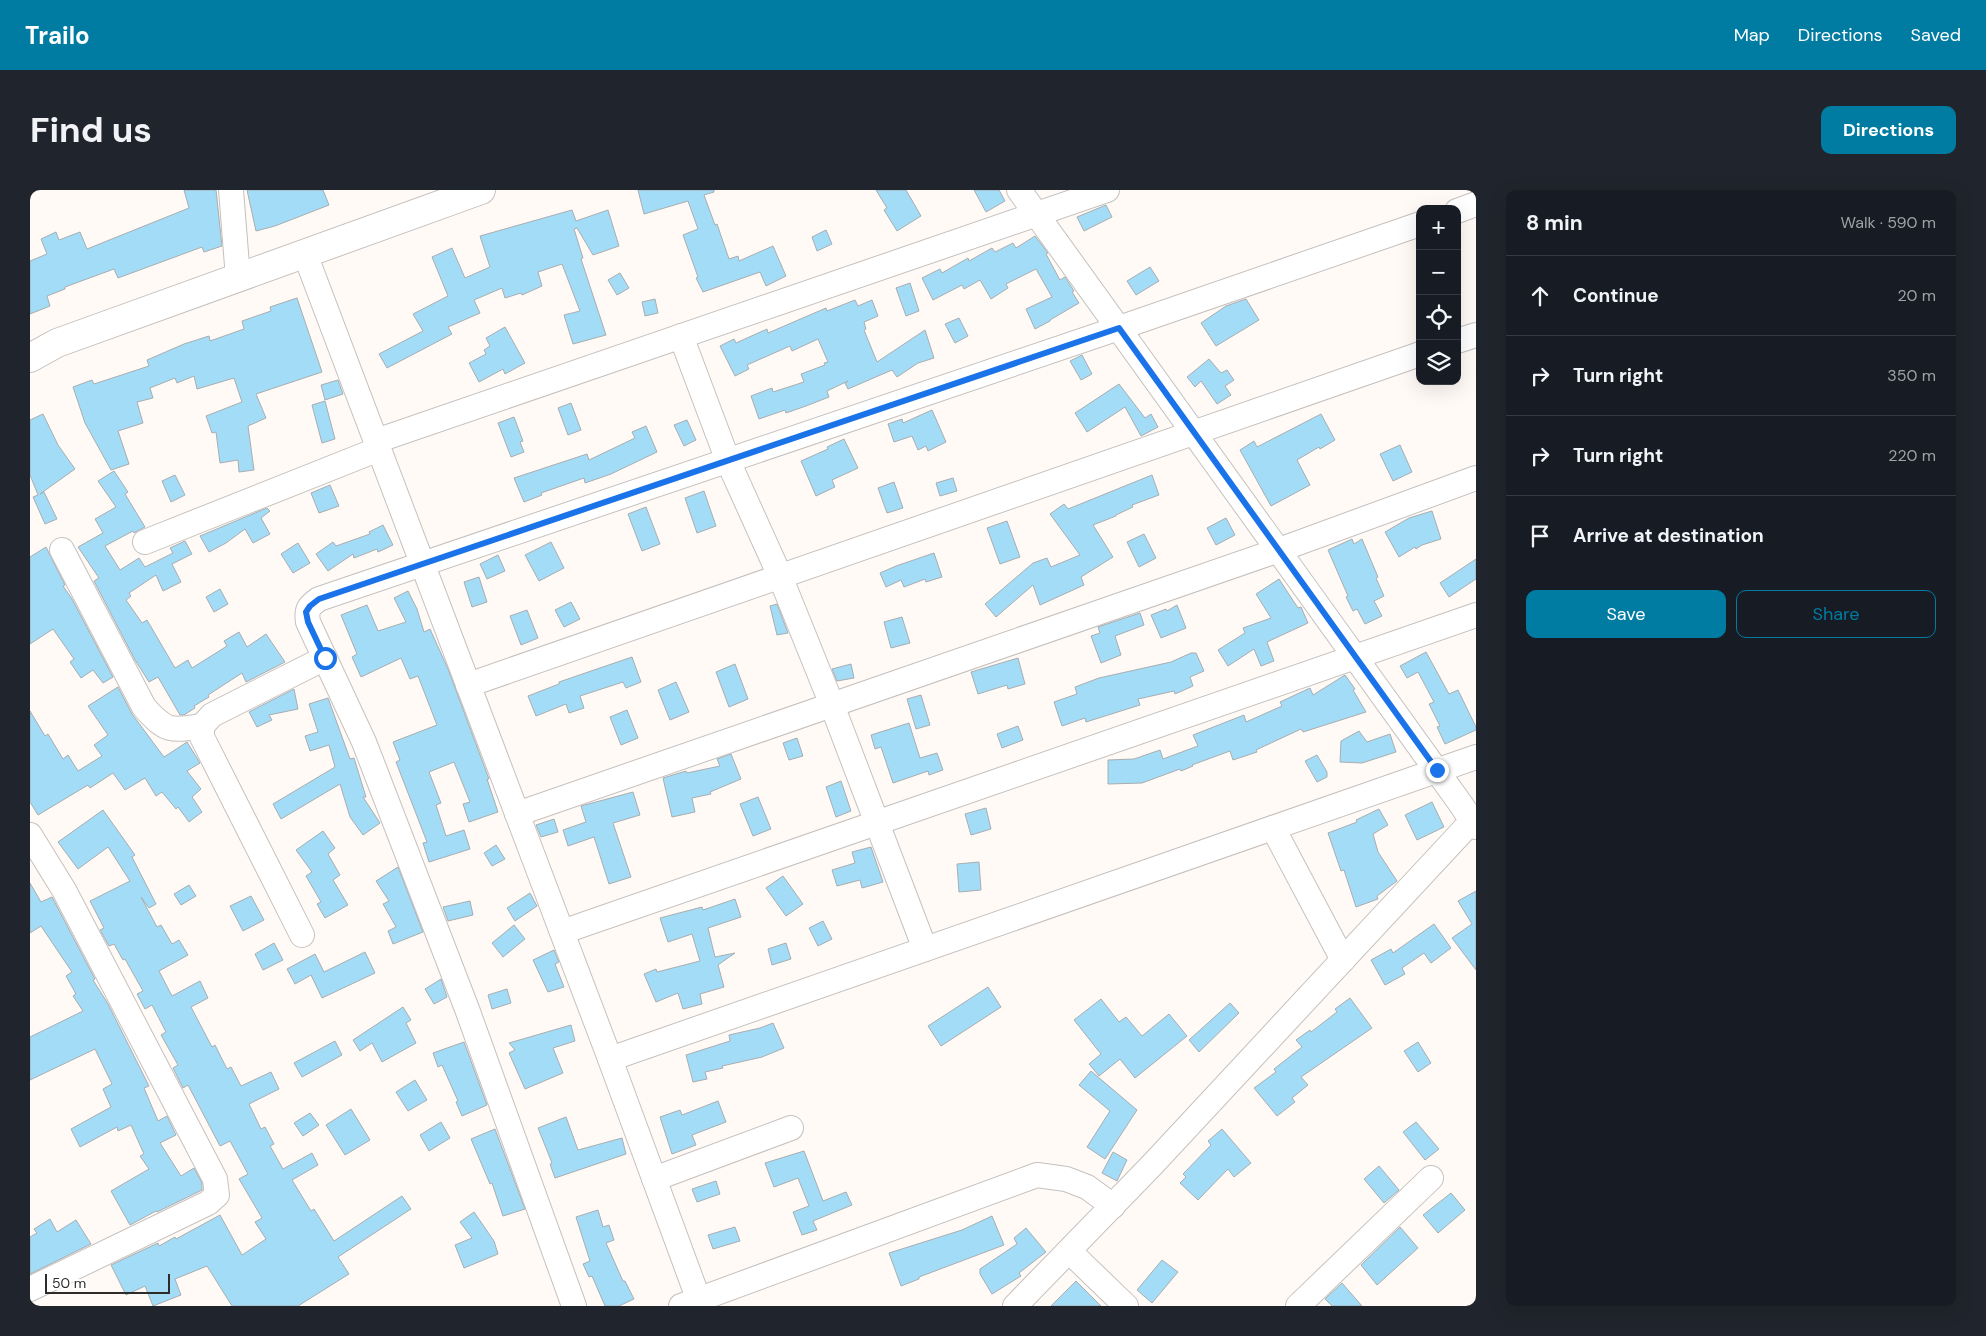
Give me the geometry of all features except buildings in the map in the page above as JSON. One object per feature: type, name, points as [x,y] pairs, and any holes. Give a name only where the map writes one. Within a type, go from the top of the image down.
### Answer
[{"type":"main road","points":[[30,358],[57,343],[481,190]]},
{"type":"street","points":[[231,190],[238,278]]},
{"type":"street","points":[[1015,1306],[1113,1206],[1343,960],[1474,824],[1019,190]]},
{"type":"street","points":[[145,542],[377,445],[681,336],[1107,190]]},
{"type":"street","points":[[1461,210],[1476,204]]},
{"type":"street","points":[[574,1306],[463,1000],[364,742],[308,622],[306,612],[310,606],[319,599],[1416,225]]},
{"type":"street","points":[[304,254],[610,1059],[654,1179],[694,1304],[1037,1175],[1066,1179],[1087,1186],[1113,1206]]},
{"type":"street","points":[[1460,340],[1476,335]]},
{"type":"street","points":[[681,336],[728,461],[780,576],[832,705],[924,949]]},
{"type":"street","points":[[30,344],[57,343]]},
{"type":"street","points":[[468,685],[1416,355]]},
{"type":"street","points":[[517,814],[1279,550],[1476,478]]},
{"type":"street","points":[[62,550],[144,707],[158,722],[177,730],[202,726],[212,715],[325,658]]},
{"type":"street","points":[[562,932],[1476,615]]},
{"type":"street","points":[[202,726],[202,737],[302,935]]},
{"type":"street","points":[[610,1059],[1476,757]]},
{"type":"street","points":[[1273,828],[1343,960]]},
{"type":"street","points":[[30,836],[64,890],[210,1170],[217,1195],[208,1203],[30,1289]]},
{"type":"street","points":[[654,1179],[791,1128]]},
{"type":"street","points":[[1298,1306],[1431,1178]]},
{"type":"street","points":[[1069,1251],[1126,1306]]},
{"type":"route","points":[[325,658],[308,622],[306,612],[319,599],[1119,328],[1437,770]]}]
